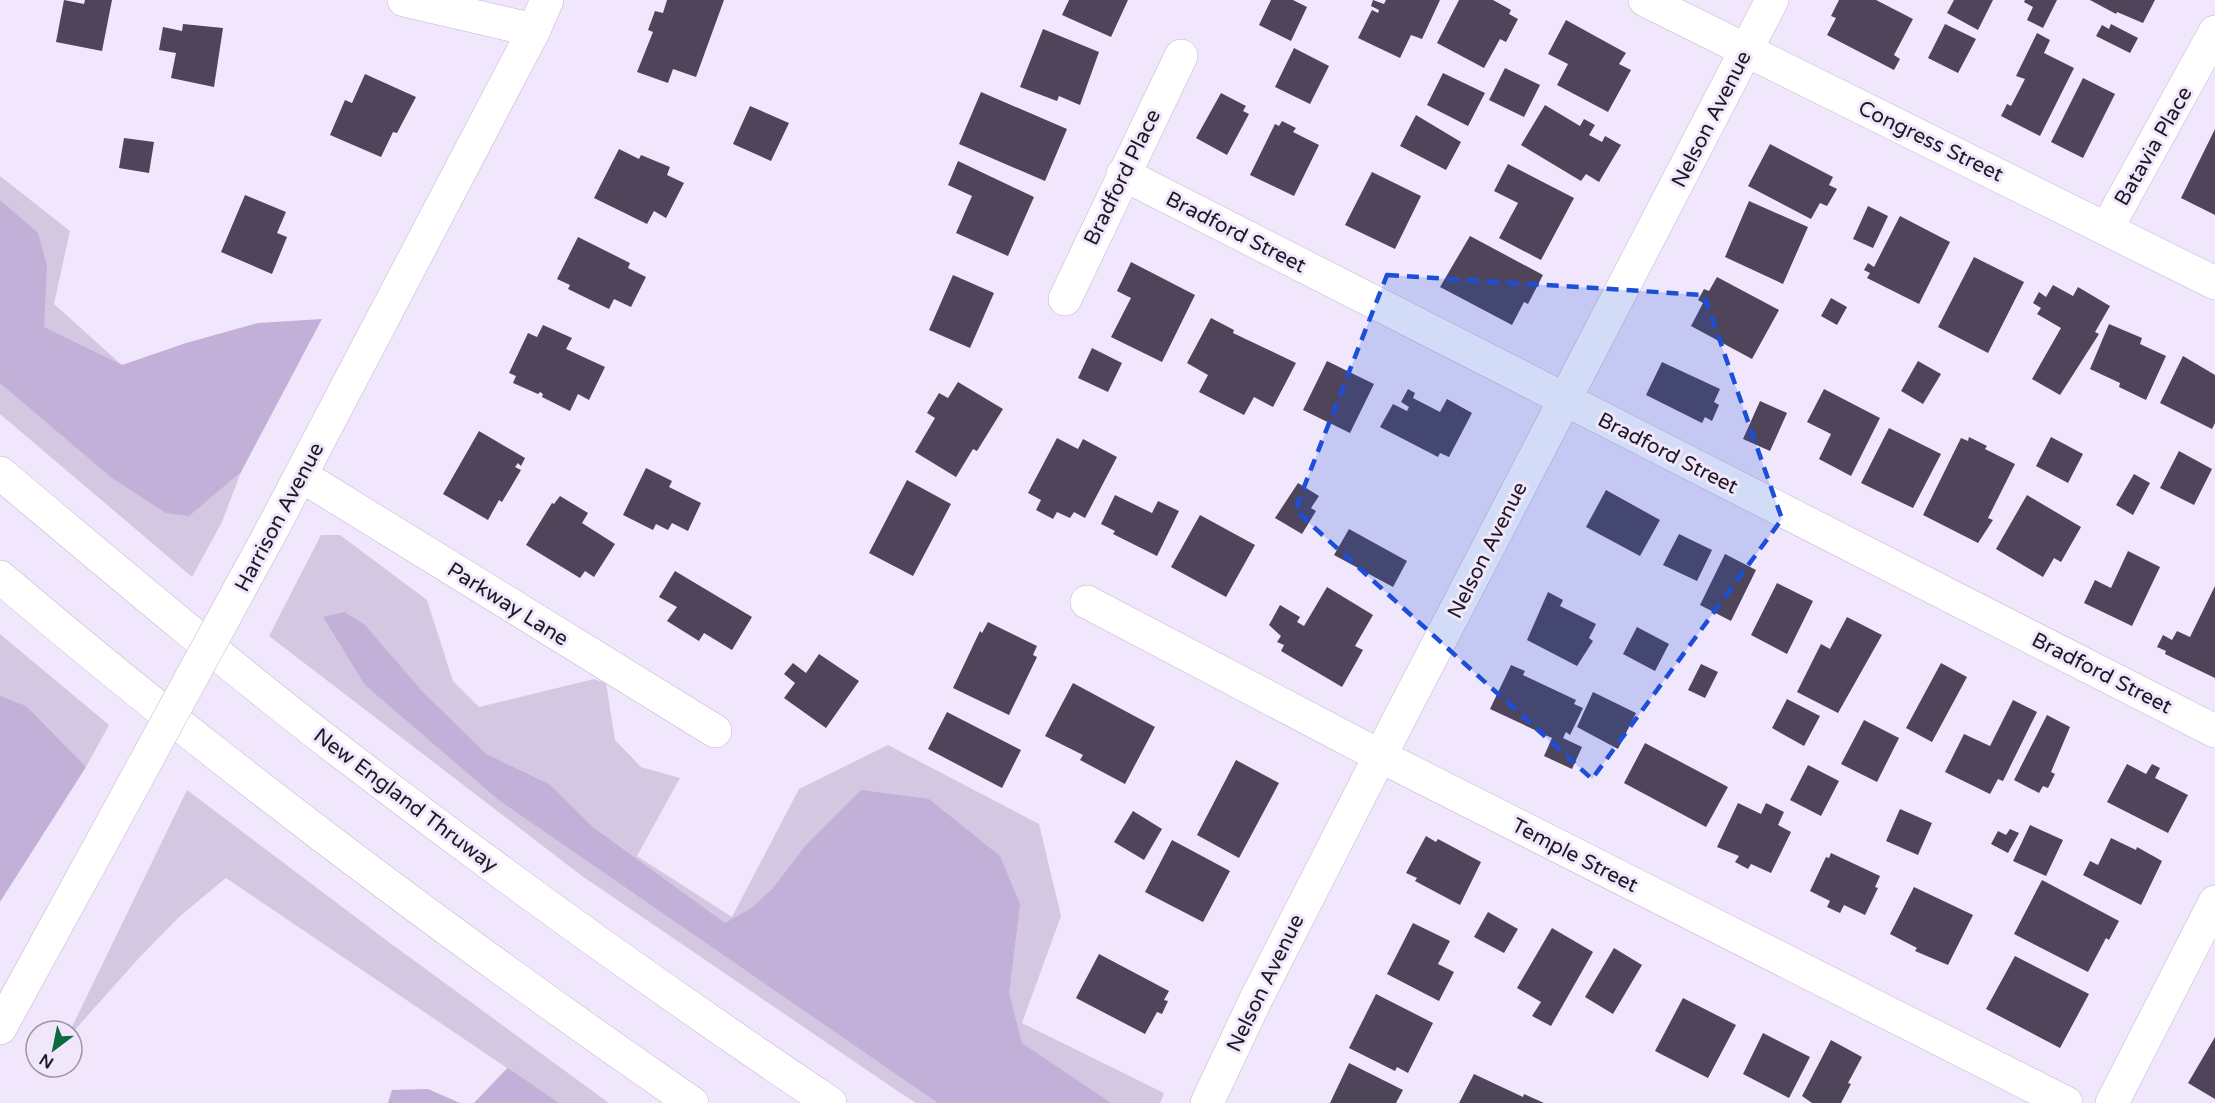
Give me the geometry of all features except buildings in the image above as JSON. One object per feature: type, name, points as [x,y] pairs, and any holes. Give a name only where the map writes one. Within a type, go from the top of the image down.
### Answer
[{"type":"main road","points":[[404,0],[534,30]]},
{"type":"main road","name":"Harrison Avenue","points":[[0,1028],[302,476],[534,30],[547,0]]},
{"type":"main road","name":"Congress Street","points":[[1646,0],[2215,283]]},
{"type":"main road","name":"Nelson Avenue","points":[[1207,1103],[1261,988],[1772,0]]},
{"type":"main road","name":"Batavia Place","points":[[2107,228],[2215,32]]},
{"type":"main road","name":"Bradford Place","points":[[1065,299],[1181,56]]},
{"type":"main road","name":"Bradford Street","points":[[1123,174],[2215,731]]},
{"type":"main road","name":"New England Thruway","points":[[0,473],[236,669],[438,826],[643,975],[830,1103]]},
{"type":"main road","name":"Parkway Lane","points":[[302,476],[715,731]]},
{"type":"main road","points":[[0,577],[203,744],[364,868],[692,1103]]},
{"type":"main road","name":"Temple Street","points":[[1087,602],[1380,756],[2066,1103]]},
{"type":"main road","points":[[2112,1103],[2215,902]]},
{"type":"highlighted area","points":[[1387,275],[1704,295],[1782,519],[1592,779],[1295,510]]},
{"type":"shaded area","points":[[0,176],[70,231],[54,304],[241,472],[222,522],[192,577],[0,414]]},
{"type":"shaded area","points":[[0,200],[38,233],[47,266],[44,327],[122,365],[186,343],[258,323],[322,319],[241,472],[189,516],[166,513],[112,478],[0,383]]},
{"type":"shaded area","points":[[321,535],[340,535],[427,600],[453,681],[479,707],[594,679],[606,683],[615,740],[641,767],[680,778],[637,856],[732,917],[799,789],[888,745],[1039,824],[1061,916],[1022,1023],[1164,1093],[1160,1103],[916,1103],[899,1092],[582,876],[269,636]]},
{"type":"shaded area","points":[[344,612],[364,624],[422,691],[486,754],[549,784],[594,828],[725,923],[753,907],[773,888],[806,845],[861,790],[929,799],[1000,856],[1020,904],[1009,993],[1022,1043],[1111,1103],[938,1103],[500,801],[365,685],[323,617]]},
{"type":"shaded area","points":[[0,634],[109,725],[86,767],[0,705]]},
{"type":"shaded area","points":[[0,696],[26,706],[86,767],[0,902]]},
{"type":"shaded area","points":[[187,790],[390,943],[609,1103],[474,1103],[507,1068],[226,878],[179,917],[84,1020],[76,1019]]},
{"type":"shaded area","points":[[508,1068],[559,1103],[474,1103]]},
{"type":"shaded area","points":[[428,1089],[460,1103],[388,1103],[392,1090]]}]
